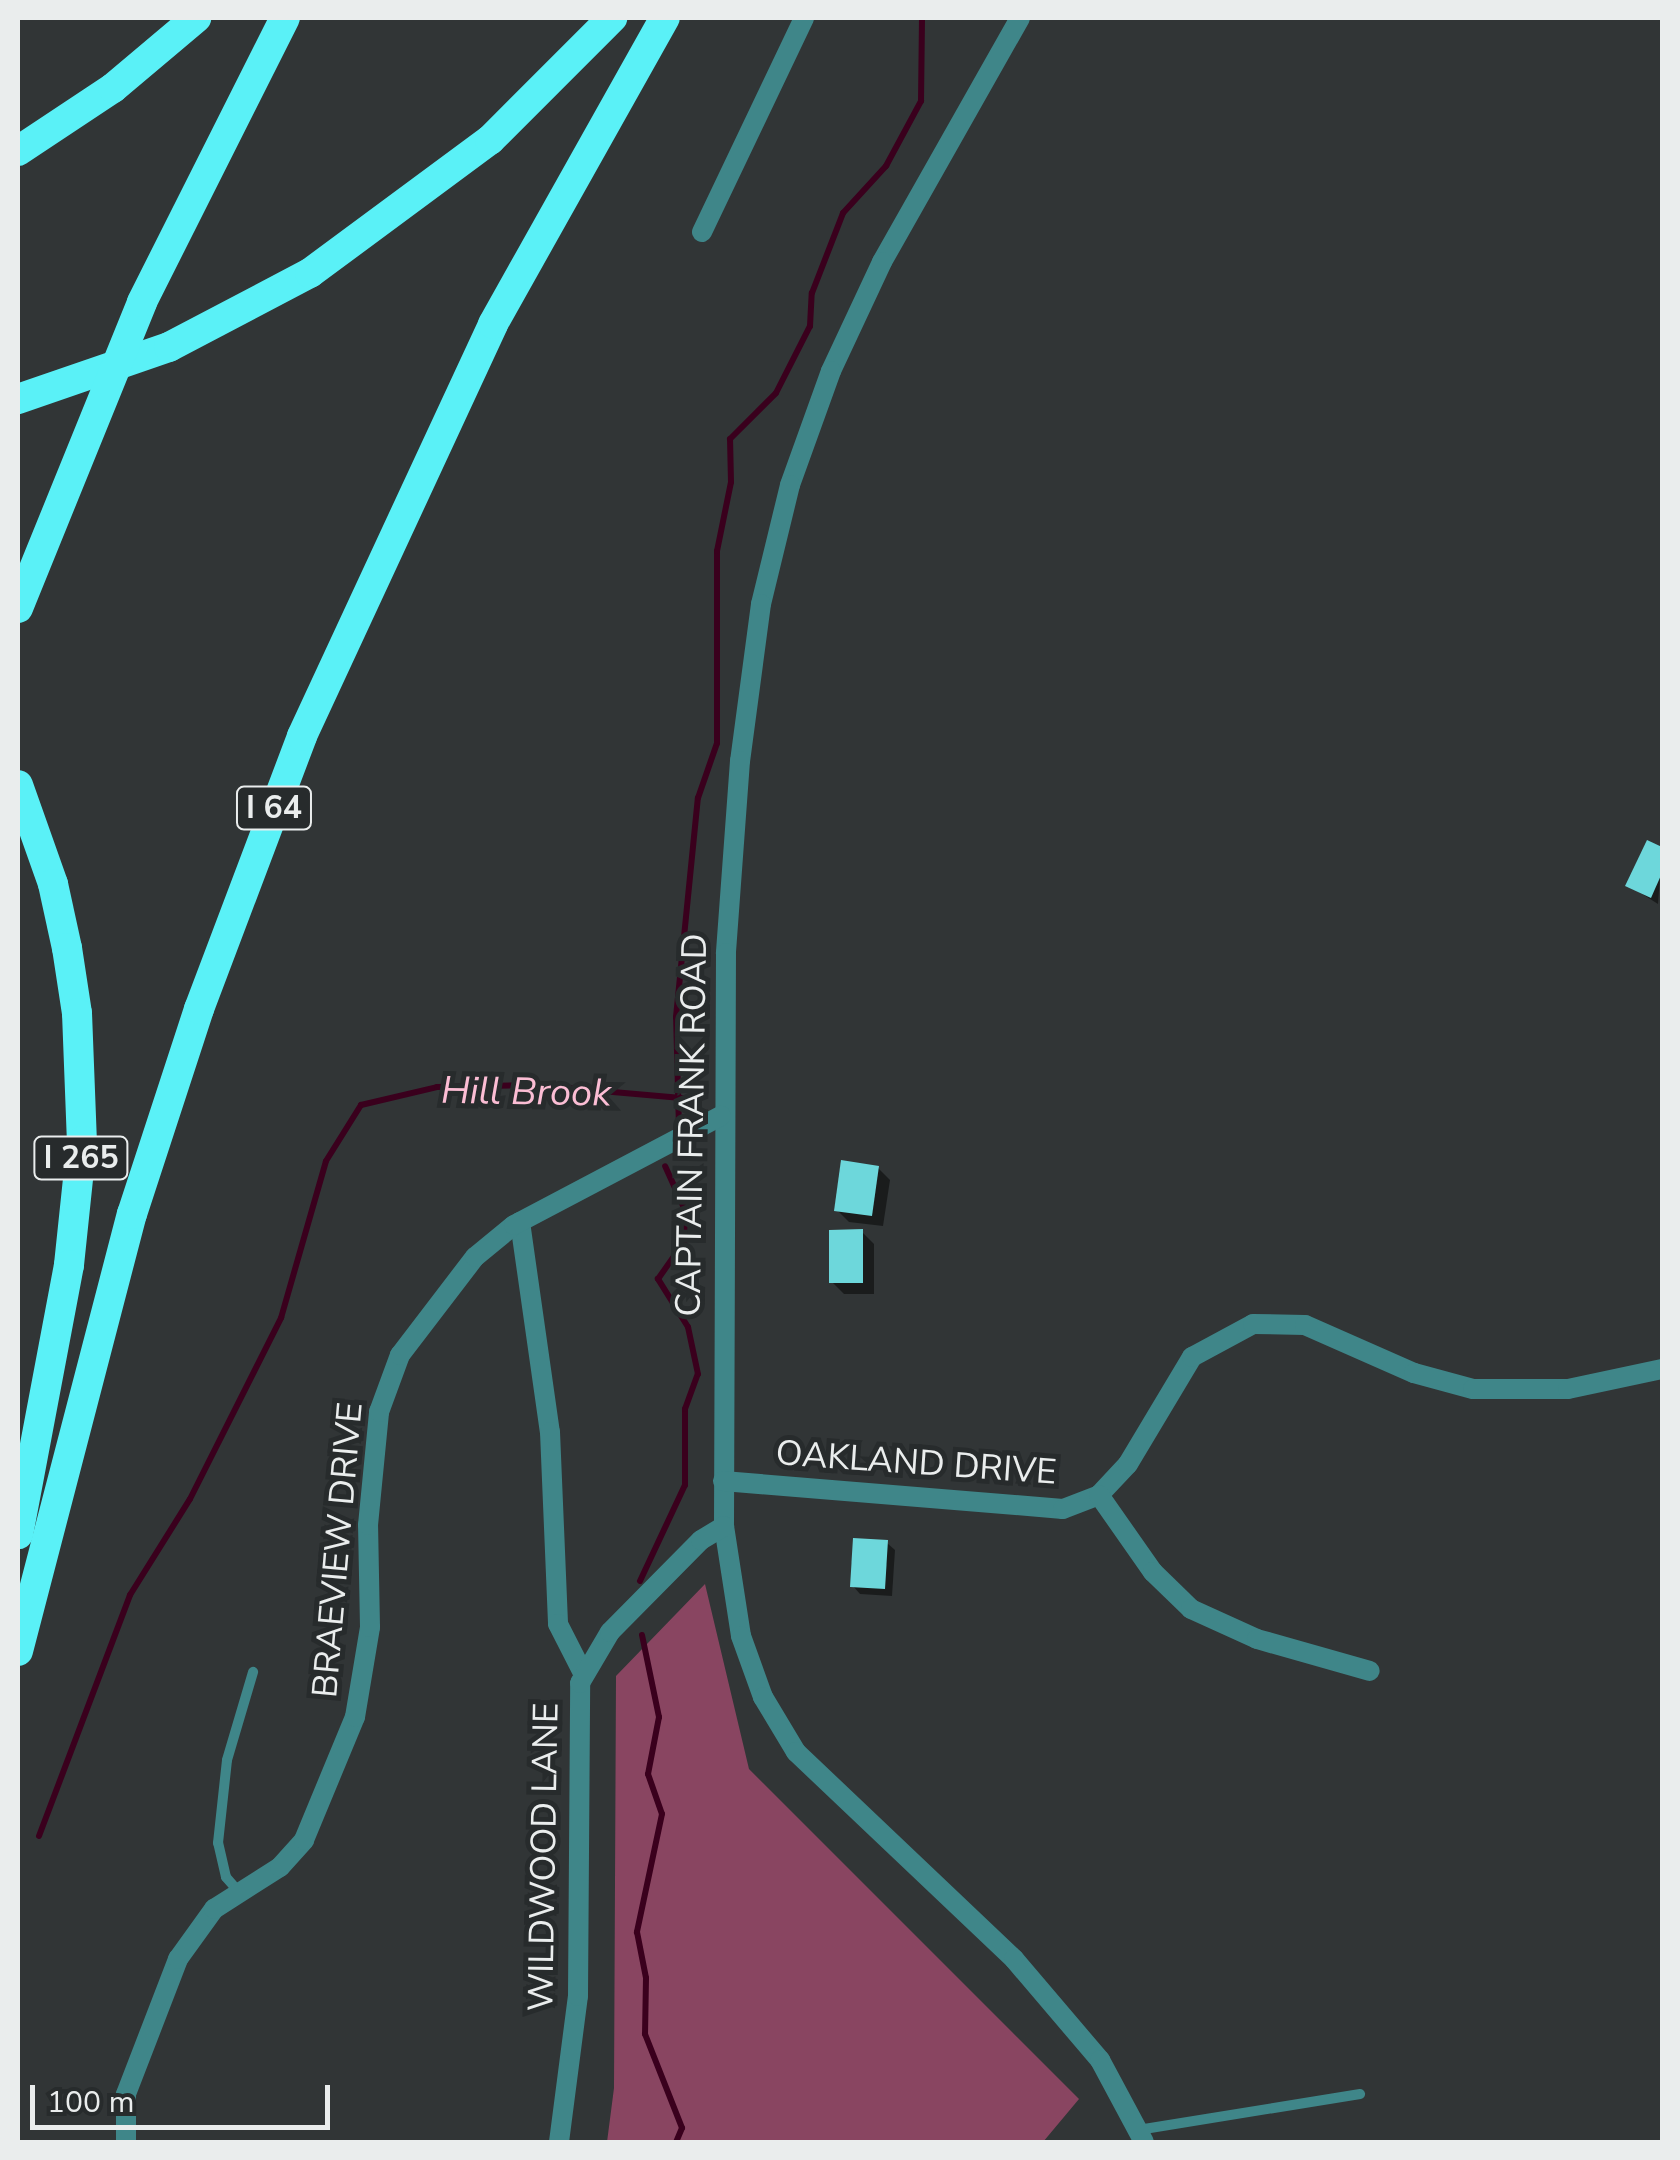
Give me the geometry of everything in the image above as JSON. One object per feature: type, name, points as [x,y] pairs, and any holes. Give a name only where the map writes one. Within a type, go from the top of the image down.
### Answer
[{"type":"highway","points":[[18,152],[114,88],[196,18]]},
{"type":"highway","points":[[18,605],[142,302],[285,18]]},
{"type":"highway","points":[[18,400],[169,347],[310,273],[490,140],[612,18]]},
{"type":"highway","name":"I 64","points":[[18,1651],[132,1214],[199,1010],[302,736],[476,359],[665,18]]},
{"type":"highway","name":"I 265","points":[[18,784],[53,884],[67,948],[77,1013],[82,1141],[69,1265],[18,1534]]},
{"type":"street","points":[[702,232],[804,18]]},
{"type":"street","name":"CAPTAIN FRANK ROAD","points":[[1020,18],[864,298],[790,485],[761,604],[740,761],[721,1116],[724,1526],[741,1636],[763,1697],[796,1752],[1014,1959],[1100,2060],[1140,2136]]},
{"type":"street","name":"BRAEVIEW DRIVE","points":[[126,2142],[126,2094],[160,1995],[195,1931],[239,1892],[280,1867],[304,1840],[355,1717],[365,1682],[368,1524],[378,1412],[388,1382],[444,1294],[520,1222],[721,1116]]},
{"type":"street","name":"WILDWOOD LANE","points":[[520,1222],[550,1432],[558,1624],[584,1674],[576,1728],[578,1996],[559,2142]]},
{"type":"street","name":"OAKLAND DRIVE","points":[[723,1482],[1044,1510],[1098,1495],[1128,1464],[1192,1356],[1253,1324],[1304,1325],[1414,1373],[1473,1389],[1568,1389],[1662,1370]]},
{"type":"street","points":[[1098,1495],[1153,1572],[1191,1609],[1257,1638],[1370,1671]]},
{"type":"street","points":[[584,1674],[610,1632],[701,1540],[724,1526]]},
{"type":"lane","points":[[239,1892],[226,1877],[218,1844],[226,1760],[253,1672]]},
{"type":"lane","points":[[1140,2136],[1360,2094]]},
{"type":"shaded area","points":[[705,1584],[749,1769],[1079,2099],[1043,2142],[607,2142],[614,2088],[616,1676]]},
{"type":"building","points":[[1647,840],[1662,847],[1662,873],[1651,898],[1625,886]]},
{"type":"building","points":[[841,1160],[879,1166],[872,1216],[834,1211]]},
{"type":"building","points":[[863,1229],[863,1283],[829,1283],[829,1230]]},
{"type":"building","points":[[853,1538],[888,1540],[885,1589],[850,1587]]},
{"type":"waterway","points":[[679,1128],[676,1017],[698,798],[717,743],[717,551],[731,482],[730,439],[776,393],[810,326],[812,293],[843,213],[886,166],[921,101],[922,18]]},
{"type":"waterway","name":"Hill Brook","points":[[39,1836],[130,1595],[190,1499],[281,1318],[326,1161],[361,1105],[437,1087],[533,1085],[681,1098]]},
{"type":"waterway","points":[[640,1581],[685,1485],[685,1409],[698,1374],[688,1327],[658,1279],[686,1239],[685,1210],[665,1166]]},
{"type":"waterway","points":[[642,1635],[659,1717],[648,1774],[662,1814],[637,1932],[646,1978],[645,2034],[682,2128],[676,2142]]}]
